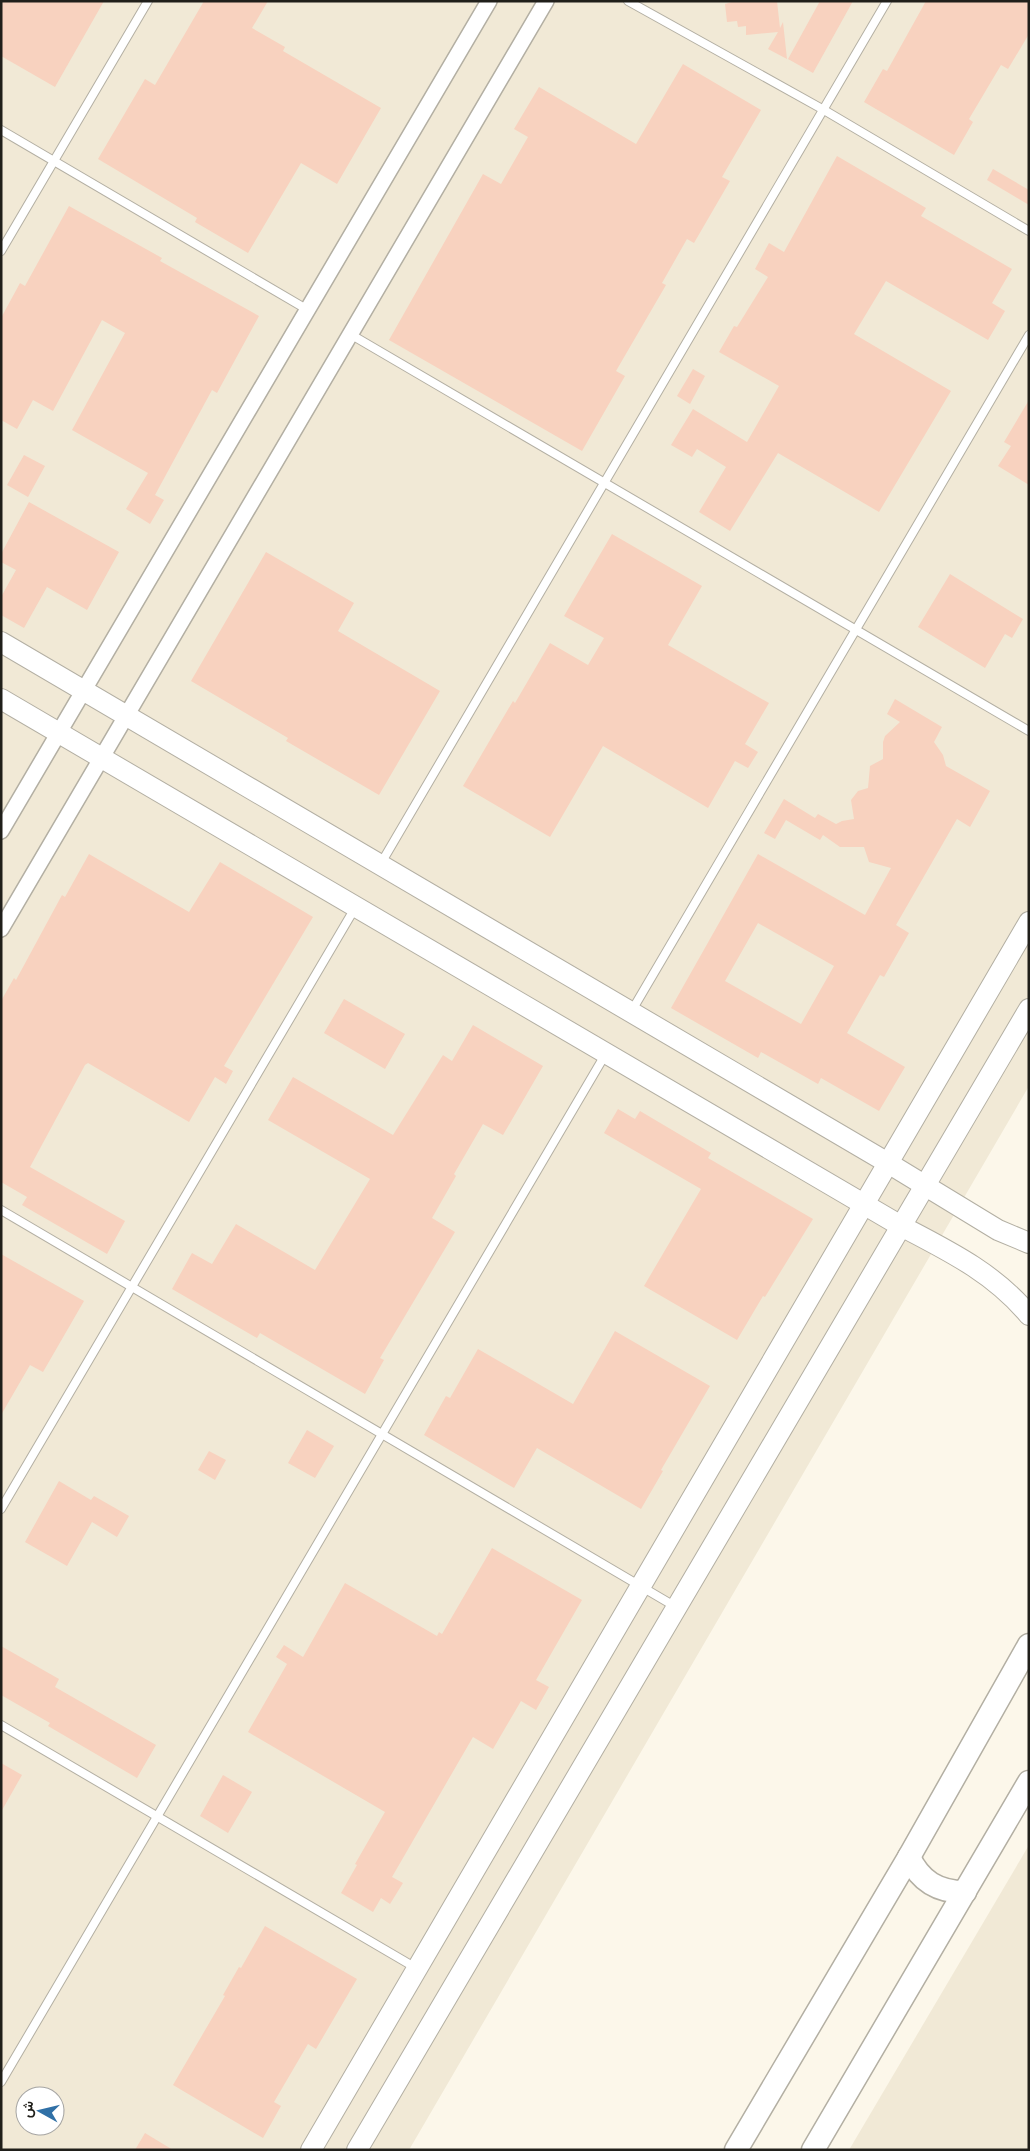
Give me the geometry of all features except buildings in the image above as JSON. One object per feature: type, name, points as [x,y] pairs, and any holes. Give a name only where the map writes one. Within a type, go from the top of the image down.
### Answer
[{"type":"main road","points":[[736,2150],[908,1857],[1029,1645]]},
{"type":"main road","points":[[813,2150],[1029,1782]]},
{"type":"main road","points":[[908,1857],[914,1867],[930,1884],[947,1890],[964,1892]]},
{"type":"street","points":[[1,831],[489,1]]},
{"type":"street","points":[[1,929],[546,1]]},
{"type":"street","points":[[1,642],[888,1163],[998,1230],[1029,1243]]},
{"type":"street","points":[[1,698],[901,1226],[959,1257],[1011,1294],[1029,1315]]},
{"type":"street","points":[[310,2150],[1029,922]]},
{"type":"street","points":[[357,2150],[1029,1009]]},
{"type":"lane","points":[[1,251],[148,1]]},
{"type":"lane","points":[[628,1],[824,110],[1029,231]]},
{"type":"lane","points":[[380,865],[887,1]]},
{"type":"lane","points":[[1,130],[308,310]]},
{"type":"lane","points":[[350,334],[1029,731]]},
{"type":"lane","points":[[631,1012],[1029,335]]},
{"type":"lane","points":[[1,1509],[356,906]]},
{"type":"lane","points":[[1,2082],[606,1053]]},
{"type":"lane","points":[[1,1210],[677,1608]]},
{"type":"lane","points":[[1,1725],[416,1968]]},
{"type":"shaded area","points":[[1,1],[1029,1],[1029,1086],[409,2150],[1,2150]]},
{"type":"shaded area","points":[[1029,1845],[1029,2150],[849,2150]]}]
